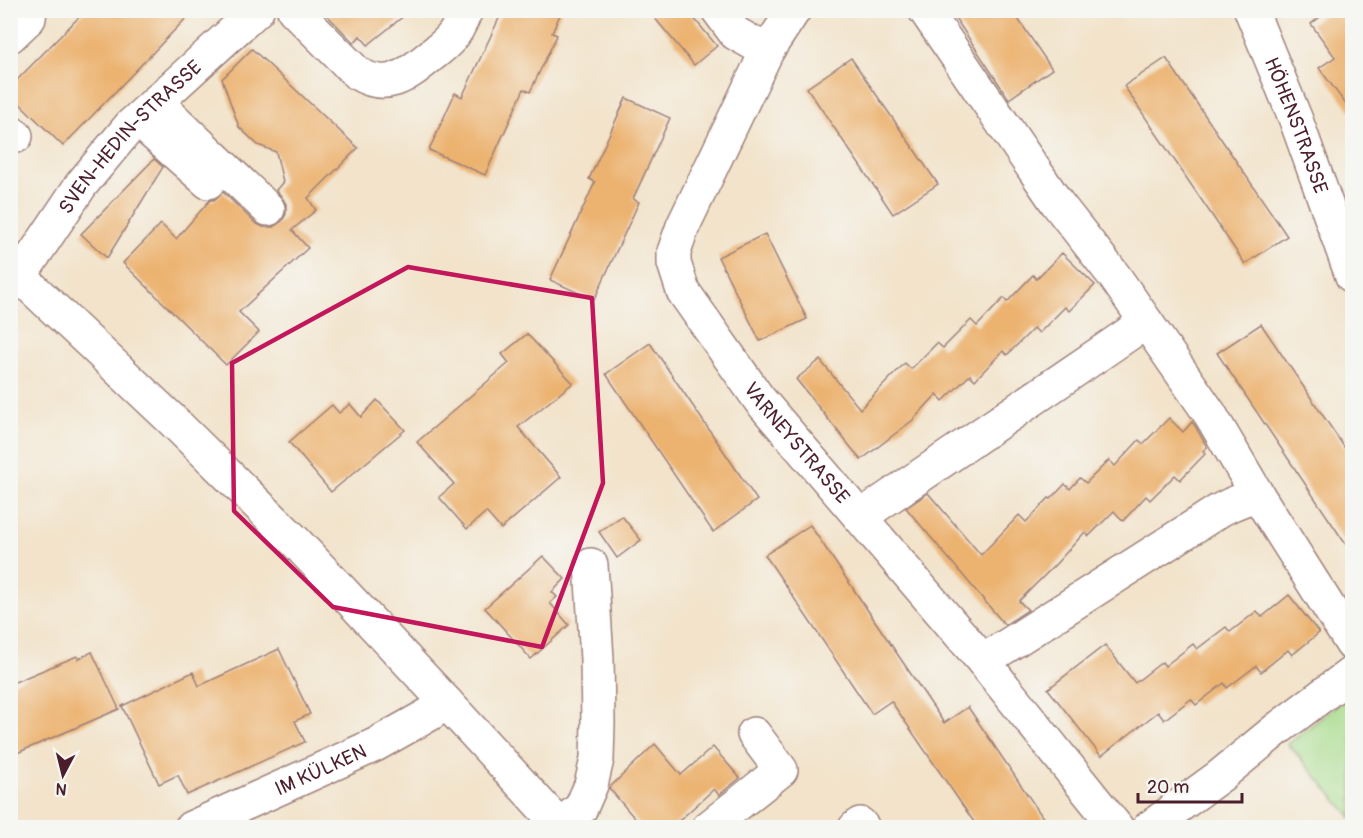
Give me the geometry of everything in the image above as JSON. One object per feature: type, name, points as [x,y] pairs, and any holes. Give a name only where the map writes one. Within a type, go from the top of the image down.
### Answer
[{"type":"street","points":[[10,36],[29,18],[30,10]]},
{"type":"street","name":"SVEN-HEDIN-STRASSE","points":[[15,271],[81,184],[130,126],[257,10]]},
{"type":"street","points":[[294,10],[357,73],[366,78],[384,81],[400,78],[410,73],[451,39],[466,10]]},
{"type":"street","points":[[718,10],[735,33],[767,51]]},
{"type":"street","name":"VARNEYSTRASSE","points":[[794,10],[767,51],[683,226],[674,252],[674,262],[683,291],[759,399],[983,661],[1117,828]]},
{"type":"street","points":[[925,10],[1057,203],[1115,277],[1210,414],[1257,494],[1353,644]]},
{"type":"street","name":"HÖHENSTRASSE","points":[[1251,10],[1296,120],[1353,276]]},
{"type":"street","points":[[147,111],[208,182]]},
{"type":"street","points":[[147,111],[268,209]]},
{"type":"street","points":[[15,271],[171,419],[286,533],[561,826],[581,808],[591,785],[597,759],[597,659],[591,565]]},
{"type":"street","points":[[860,517],[1146,322]]},
{"type":"street","points":[[983,661],[1220,510],[1257,494]]},
{"type":"street","points":[[1149,828],[1221,776],[1276,730],[1353,673]]},
{"type":"street","name":"IM KÜLKEN","points":[[191,828],[375,746],[446,702]]},
{"type":"street","points":[[708,828],[781,770],[754,734]]},
{"type":"street","points":[[855,828],[860,824],[862,828]]},
{"type":"highlighted area","points":[[408,267],[592,298],[603,483],[542,647],[333,607],[234,511],[232,363]]},
{"type":"green space","points":[[1352,694],[1352,818],[1288,744]]},
{"type":"building","points":[[86,10],[194,10],[63,146],[10,94],[10,87]]},
{"type":"building","points":[[322,10],[411,10],[368,45],[360,36],[354,43]]},
{"type":"building","points":[[503,10],[562,10],[552,33],[557,35],[530,92],[524,89],[485,175],[429,150],[455,93],[462,97]]},
{"type":"building","points":[[648,10],[687,10],[717,46],[694,65]]},
{"type":"building","points":[[950,10],[1012,10],[1052,69],[1009,99]]},
{"type":"building","points":[[1329,10],[1353,10],[1353,114],[1319,68],[1335,57],[1311,24]]},
{"type":"building","points":[[252,49],[358,148],[308,198],[316,210],[292,230],[308,248],[239,312],[259,332],[226,365],[123,263],[161,224],[176,239],[210,200],[214,200],[223,192],[255,223],[263,227],[273,227],[282,221],[286,214],[286,204],[276,190],[283,182],[276,152],[258,145],[239,127],[222,79]]},
{"type":"building","points":[[851,58],[938,184],[893,214],[807,88]]},
{"type":"building","points":[[1166,58],[1287,236],[1245,264],[1124,86]]},
{"type":"building","points":[[626,98],[670,118],[633,199],[639,202],[594,300],[550,280],[595,182],[589,179]]},
{"type":"building","points":[[154,159],[163,167],[107,258],[81,234]]},
{"type":"building","points":[[765,234],[807,319],[760,341],[718,257]]},
{"type":"building","points":[[1062,253],[1095,285],[1069,311],[1065,307],[1039,333],[1034,328],[1007,355],[1003,351],[975,380],[970,375],[943,401],[937,394],[913,420],[861,460],[796,379],[820,360],[860,409],[905,363],[911,369],[937,343],[943,348],[971,320],[977,326],[1004,298],[1007,302],[1033,275],[1036,279]]},
{"type":"building","points":[[1261,324],[1353,460],[1353,555],[1217,353]]},
{"type":"building","points":[[527,334],[573,383],[518,427],[561,477],[501,529],[486,512],[467,529],[439,497],[454,484],[417,442],[509,363],[502,354]]},
{"type":"building","points":[[650,343],[757,500],[713,532],[606,374]]},
{"type":"building","points":[[377,400],[405,430],[331,492],[289,442],[332,405],[339,413],[350,404],[361,417]]},
{"type":"building","points":[[1169,418],[1183,432],[1192,422],[1207,447],[1203,451],[1205,454],[1180,480],[1175,475],[1150,500],[1146,496],[1123,521],[1114,511],[1089,536],[1085,532],[1019,601],[1028,610],[1005,625],[906,508],[928,493],[981,555],[1019,515],[1026,522],[1065,484],[1070,489],[1080,478],[1086,483],[1109,460],[1115,466],[1139,440],[1143,444]]},
{"type":"building","points":[[622,516],[641,540],[617,558],[599,532]]},
{"type":"building","points":[[810,525],[944,723],[968,707],[1050,828],[978,828],[891,701],[872,714],[765,555]]},
{"type":"building","points":[[543,556],[565,579],[552,592],[557,597],[550,603],[569,625],[531,659],[485,608]]},
{"type":"building","points":[[1289,595],[1319,633],[1292,655],[1288,650],[1261,672],[1256,666],[1227,688],[1224,683],[1196,705],[1191,699],[1164,720],[1158,712],[1101,756],[1048,689],[1105,645],[1135,683],[1162,662],[1165,666],[1193,644],[1197,649],[1226,627],[1230,632],[1257,611],[1262,617]]},
{"type":"building","points":[[279,649],[310,714],[295,721],[305,742],[187,795],[178,775],[159,784],[122,706],[193,672],[199,686]]},
{"type":"building","points":[[92,652],[119,709],[10,756],[10,684]]},
{"type":"building","points":[[655,744],[681,775],[713,747],[740,778],[719,795],[714,789],[671,828],[643,828],[609,788]]}]
